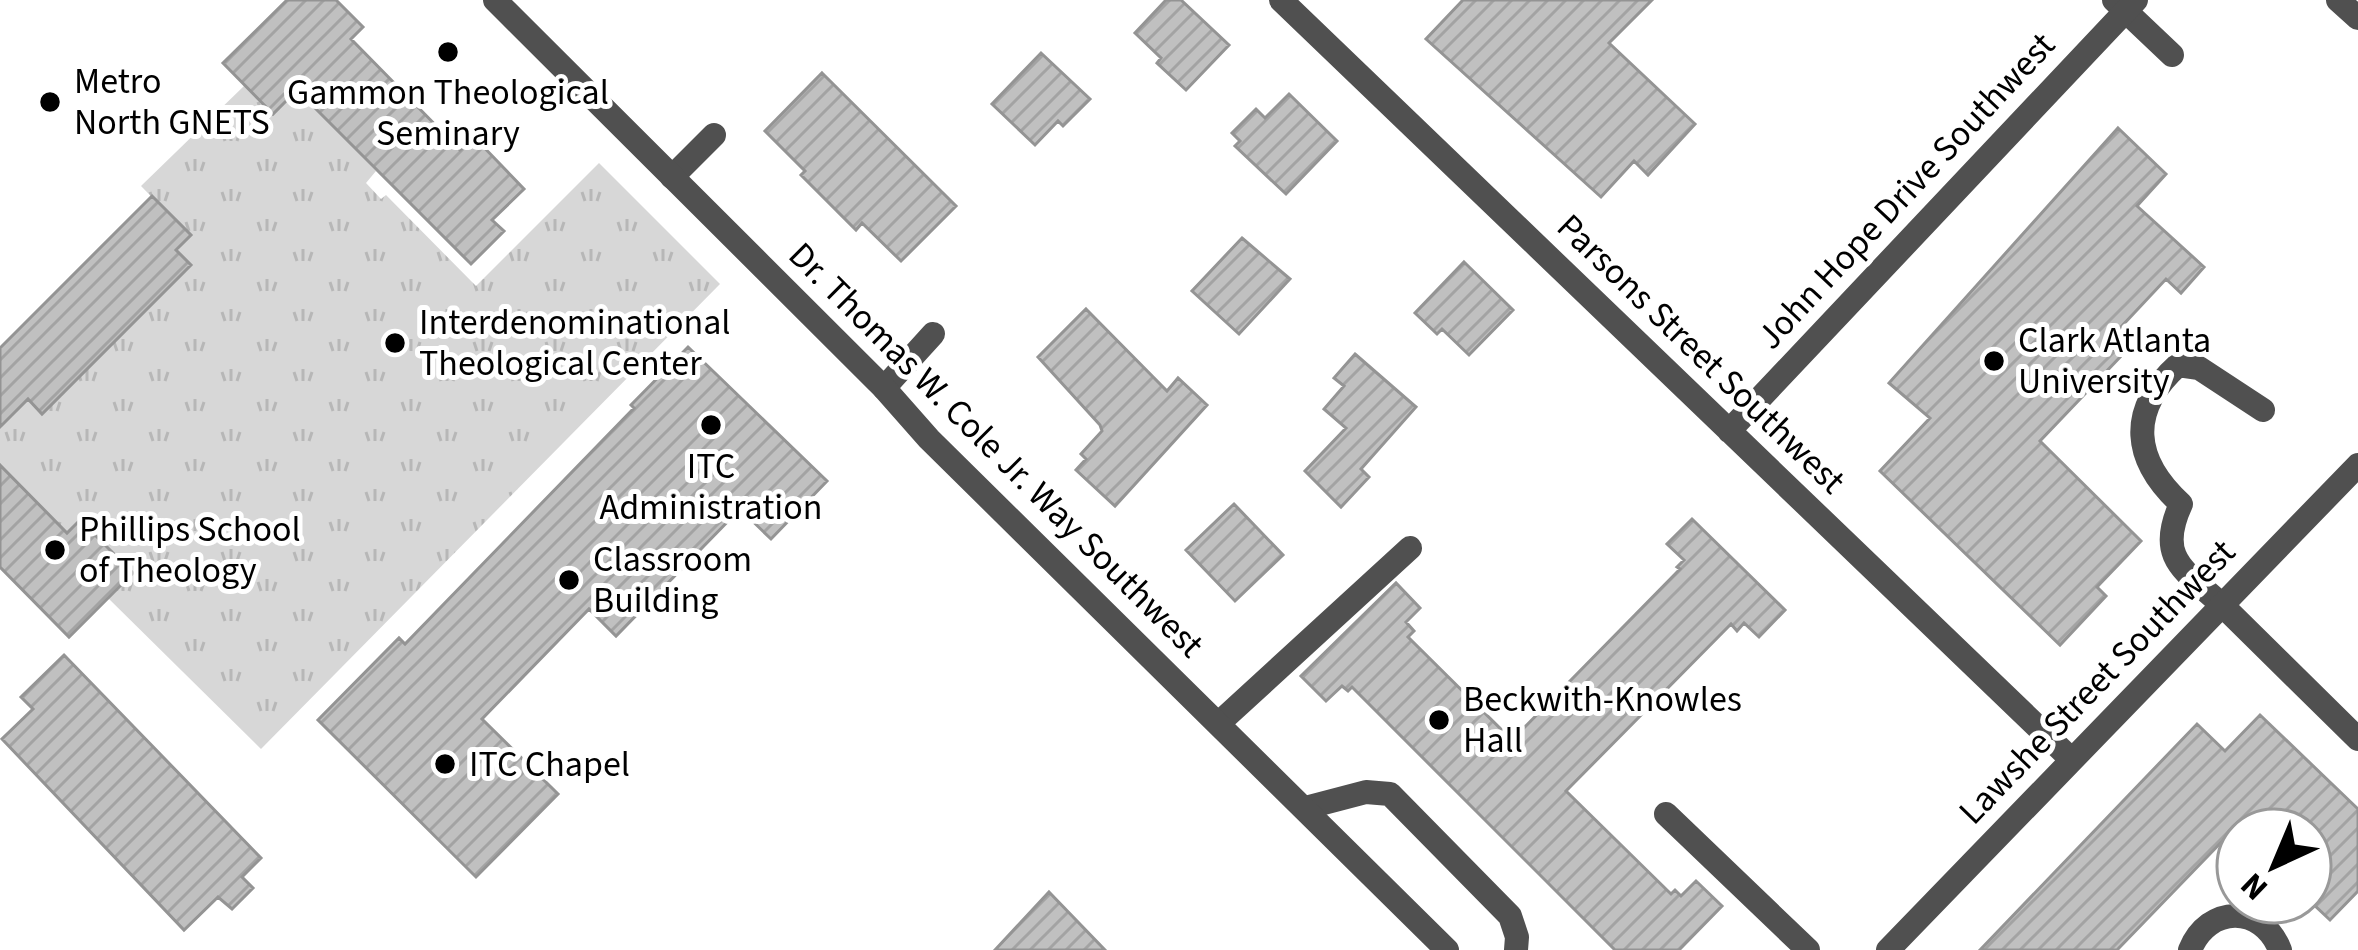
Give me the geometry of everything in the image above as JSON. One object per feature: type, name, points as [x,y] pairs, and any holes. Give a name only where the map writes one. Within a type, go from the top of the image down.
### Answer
[{"type":"street","name":"Dr. Thomas W. Cole Jr. Way Southwest","points":[[495,0],[884,388],[929,439],[1447,950]]},
{"type":"street","points":[[2338,0],[2358,18]]},
{"type":"street","name":"Parsons Street Southwest","points":[[1288,2],[2072,760]]},
{"type":"street","points":[[2125,4],[2172,55]]},
{"type":"street","name":"John Hope Drive Southwest","points":[[1730,431],[2125,4]]},
{"type":"street","points":[[672,177],[714,135]]},
{"type":"street","points":[[884,388],[934,334]]},
{"type":"street","points":[[2263,410],[2199,368],[2178,365],[2159,382],[2141,434],[2147,465],[2181,504],[2169,531],[2178,566],[2358,739]]},
{"type":"street","name":"Lawshe Street Southwest","points":[[1888,950],[2358,465]]},
{"type":"street","points":[[1219,723],[1410,548]]},
{"type":"street","points":[[1305,808],[1366,792],[1390,794],[1510,916],[1516,950]]},
{"type":"street","points":[[1666,814],[1808,950]]},
{"type":"street","points":[[2190,950],[2208,923],[2238,914],[2265,926],[2280,950]]},
{"type":"green space","points":[[245,85],[273,114],[297,90],[376,171],[366,183],[381,199],[386,195],[476,286],[599,163],[720,284],[261,749],[108,598],[133,573],[81,521],[67,533],[0,465],[0,402],[13,414],[28,399],[41,413],[190,236],[141,186]]},
{"type":"building","name":"Gammon Theological Seminary","points":[[287,0],[336,0],[363,27],[351,39],[460,150],[474,137],[524,189],[492,220],[504,231],[471,264],[297,90],[273,114],[223,63]]},
{"type":"building","points":[[1166,0],[1181,0],[1229,45],[1186,90],[1157,63],[1161,58],[1135,33]]},
{"type":"building","points":[[1463,0],[1652,0],[1609,43],[1695,124],[1648,175],[1634,161],[1601,197],[1426,39]]},
{"type":"building","points":[[1041,53],[1090,99],[1063,126],[1058,121],[1035,145],[992,104]]},
{"type":"building","points":[[822,73],[956,206],[901,261],[862,223],[856,230],[765,131]]},
{"type":"building","points":[[1289,94],[1337,141],[1286,194],[1235,146],[1240,141],[1232,133],[1256,109],[1265,118]]},
{"type":"building","points":[[2118,128],[2166,174],[2137,206],[2204,267],[2181,293],[2166,279],[2106,343],[2121,356],[2040,441],[2141,541],[2097,587],[2106,596],[2060,645],[1880,471],[1930,418],[1889,383]]},
{"type":"building","points":[[152,196],[191,235],[176,250],[191,265],[42,414],[28,399],[0,427],[0,348]]},
{"type":"building","points":[[1242,238],[1290,279],[1239,334],[1192,291]]},
{"type":"building","points":[[1464,262],[1513,310],[1469,355],[1442,329],[1437,334],[1415,313]]},
{"type":"building","points":[[1086,309],[1167,391],[1178,378],[1207,405],[1115,506],[1076,470],[1086,459],[1081,454],[1102,431],[1100,425],[1038,357]]},
{"type":"building","points":[[688,347],[827,481],[771,539],[740,509],[616,636],[589,609],[482,719],[558,794],[476,877],[318,720],[399,638],[405,644]]},
{"type":"building","points":[[1355,354],[1416,407],[1361,469],[1369,477],[1341,507],[1305,471],[1346,428],[1324,409],[1344,386],[1334,378]]},
{"type":"building","name":"Phillips School of Theology","points":[[0,465],[67,533],[80,520],[133,573],[69,637],[0,567]]},
{"type":"building","points":[[1234,504],[1283,555],[1235,601],[1186,550]]},
{"type":"building","name":"Beckwith-Knowles Hall","points":[[1692,519],[1785,610],[1759,637],[1744,623],[1737,631],[1731,624],[1566,791],[1671,894],[1675,890],[1681,896],[1696,881],[1722,906],[1679,950],[1615,950],[1352,687],[1348,691],[1342,686],[1326,701],[1301,676],[1396,583],[1420,608],[1406,622],[1414,631],[1408,637],[1512,740],[1680,569],[1684,560],[1667,544]]},
{"type":"building","points":[[64,655],[261,858],[242,877],[253,888],[232,909],[218,897],[184,930],[2,739],[33,709],[21,697]]},
{"type":"building","points":[[2260,715],[2358,809],[2358,891],[2334,916],[2334,806],[2214,806],[2214,850],[2117,950],[1980,950],[2197,724],[2225,751]]},
{"type":"building","points":[[1049,892],[1105,950],[995,950]]},
{"type":"place","name":"Gammon Theological Seminary","points":[[448,52]]},
{"type":"place","name":"Metro North GNETS","points":[[50,102]]},
{"type":"place","name":"Interdenominational Theological Center","points":[[395,343]]},
{"type":"place","name":"Clark Atlanta University","points":[[1994,361]]},
{"type":"place","name":"ITC Administration","points":[[711,425]]},
{"type":"place","name":"Phillips School of Theology","points":[[55,550]]},
{"type":"place","name":"Classroom Building","points":[[569,580]]},
{"type":"place","name":"Beckwith-Knowles Hall","points":[[1439,720]]},
{"type":"place","name":"ITC Chapel","points":[[445,764]]}]
